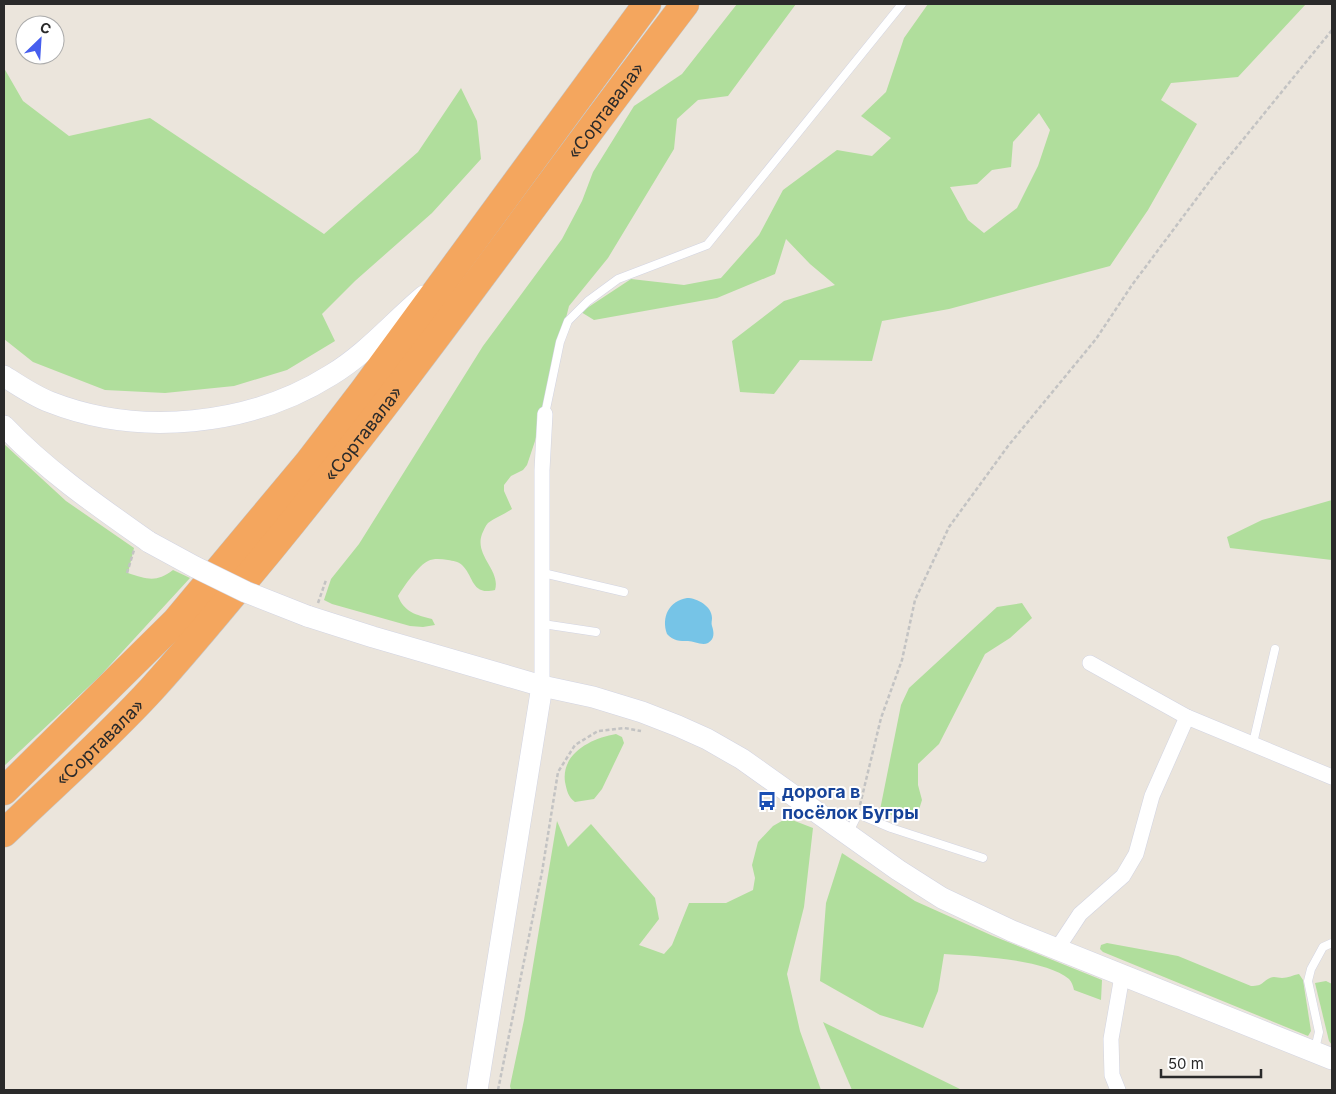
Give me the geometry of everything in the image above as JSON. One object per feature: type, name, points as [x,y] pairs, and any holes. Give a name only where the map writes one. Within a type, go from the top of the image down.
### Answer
[{"type":"highway","name":"«Сортавала»","points":[[4,791],[176,621],[308,463],[364,390],[647,4]]},
{"type":"highway","name":"«Сортавала»","points":[[4,833],[151,690],[227,602],[328,478],[459,308],[685,4]]},
{"type":"main road","points":[[4,376],[48,402],[112,419],[144,422],[192,422],[242,412],[296,395],[331,375],[357,357],[448,274]]},
{"type":"main road","points":[[4,426],[28,450],[77,491],[144,538],[195,567],[246,592],[310,617],[372,638],[542,686],[593,697],[642,712],[708,739],[742,759],[898,870],[942,898],[987,920],[1122,976],[1323,1055]]},
{"type":"main road","points":[[477,1090],[542,686]]},
{"type":"street","points":[[542,686],[542,470],[545,414]]},
{"type":"street","points":[[1090,663],[1187,717],[1332,777]]},
{"type":"street","points":[[1057,949],[1080,914],[1123,876],[1136,854],[1152,796],[1187,717]]},
{"type":"street","points":[[1118,1090],[1112,1075],[1111,1039],[1122,976]]},
{"type":"lane","points":[[545,414],[560,342],[568,322],[588,302],[618,279],[707,245],[902,4]]},
{"type":"lane","points":[[542,572],[624,592]]},
{"type":"lane","points":[[543,624],[596,632]]},
{"type":"lane","points":[[1253,743],[1275,649]]},
{"type":"lane","points":[[848,834],[858,814],[891,828],[983,858]]},
{"type":"lane","points":[[1323,1055],[1308,981],[1310,969],[1323,946],[1332,943]]},
{"type":"path","points":[[858,814],[881,718],[902,660],[915,600],[949,527],[1008,446],[1096,340],[1132,285],[1214,174],[1332,30]]},
{"type":"path","points":[[128,573],[144,538]]},
{"type":"path","points":[[310,617],[326,580]]},
{"type":"path","points":[[498,1090],[506,1058],[542,872],[558,772],[575,745],[598,731],[624,728],[649,733]]},
{"type":"green space","points":[[737,4],[796,4],[728,96],[698,100],[677,119],[674,149],[608,258],[569,306],[535,441],[527,465],[523,470],[511,476],[504,485],[504,491],[512,509],[488,523],[482,534],[482,549],[494,576],[495,590],[487,591],[477,588],[466,569],[459,563],[435,559],[424,563],[420,567],[398,596],[407,609],[432,619],[435,625],[423,627],[410,626],[332,604],[324,600],[331,579],[359,544],[483,346],[562,239],[582,201],[593,172],[634,106],[682,74]]},
{"type":"green space","points":[[928,4],[1306,4],[1238,77],[1171,83],[1161,100],[1197,124],[1148,210],[1110,266],[949,309],[882,321],[872,361],[800,360],[774,394],[740,392],[732,341],[784,301],[835,285],[810,264],[786,239],[775,274],[717,298],[594,320],[581,312],[631,279],[684,285],[721,278],[759,235],[783,190],[837,150],[872,156],[891,138],[861,116],[886,92],[904,38]],"holes":[[[1039,113],[1050,130],[1038,166],[1017,208],[984,233],[968,220],[950,187],[977,184],[992,170],[1011,167],[1013,142]]]},
{"type":"green space","points":[[4,68],[23,101],[69,136],[150,118],[324,234],[418,152],[461,88],[477,121],[481,159],[432,213],[355,281],[322,314],[335,341],[287,370],[234,386],[165,393],[105,390],[33,362],[4,339]]},
{"type":"green space","points":[[4,444],[66,501],[134,548],[128,573],[151,579],[161,577],[173,570],[190,578],[100,676],[4,766]]},
{"type":"green space","points":[[1332,500],[1332,560],[1230,548],[1227,537],[1262,520]]},
{"type":"green space","points":[[1022,603],[1032,618],[1010,638],[985,654],[939,744],[918,764],[918,785],[922,800],[917,816],[900,819],[880,810],[901,705],[909,688],[997,607]]},
{"type":"green space","points":[[616,734],[622,737],[624,743],[602,789],[594,799],[575,802],[569,796],[565,782],[565,772],[568,763],[573,755],[588,743]]},
{"type":"green space","points":[[787,818],[813,828],[804,907],[787,974],[800,1031],[821,1090],[511,1090],[510,1086],[524,1020],[557,821],[568,847],[591,824],[655,898],[659,919],[639,945],[664,954],[672,945],[689,903],[726,903],[753,890],[755,878],[752,865],[758,842],[773,826]]},
{"type":"green space","points":[[842,853],[915,901],[993,936],[1102,980],[1101,1000],[1074,990],[1069,979],[1058,972],[1044,967],[1009,960],[944,954],[938,991],[923,1028],[880,1015],[820,981],[826,903]]},
{"type":"green space","points":[[1107,943],[1178,956],[1251,986],[1260,985],[1272,977],[1284,978],[1299,974],[1303,980],[1311,1031],[1308,1036],[1103,952],[1100,949],[1101,945]]},
{"type":"green space","points":[[1326,981],[1332,984],[1332,1045],[1329,1041],[1315,983]]},
{"type":"green space","points":[[823,1022],[962,1090],[852,1090]]},
{"type":"water","points":[[687,598],[695,599],[710,610],[713,635],[712,640],[708,643],[677,640],[667,634],[665,622],[668,611],[675,602]]},
{"type":"place","name":"дорога в посёлок Бугры","points":[[767,801]]}]
